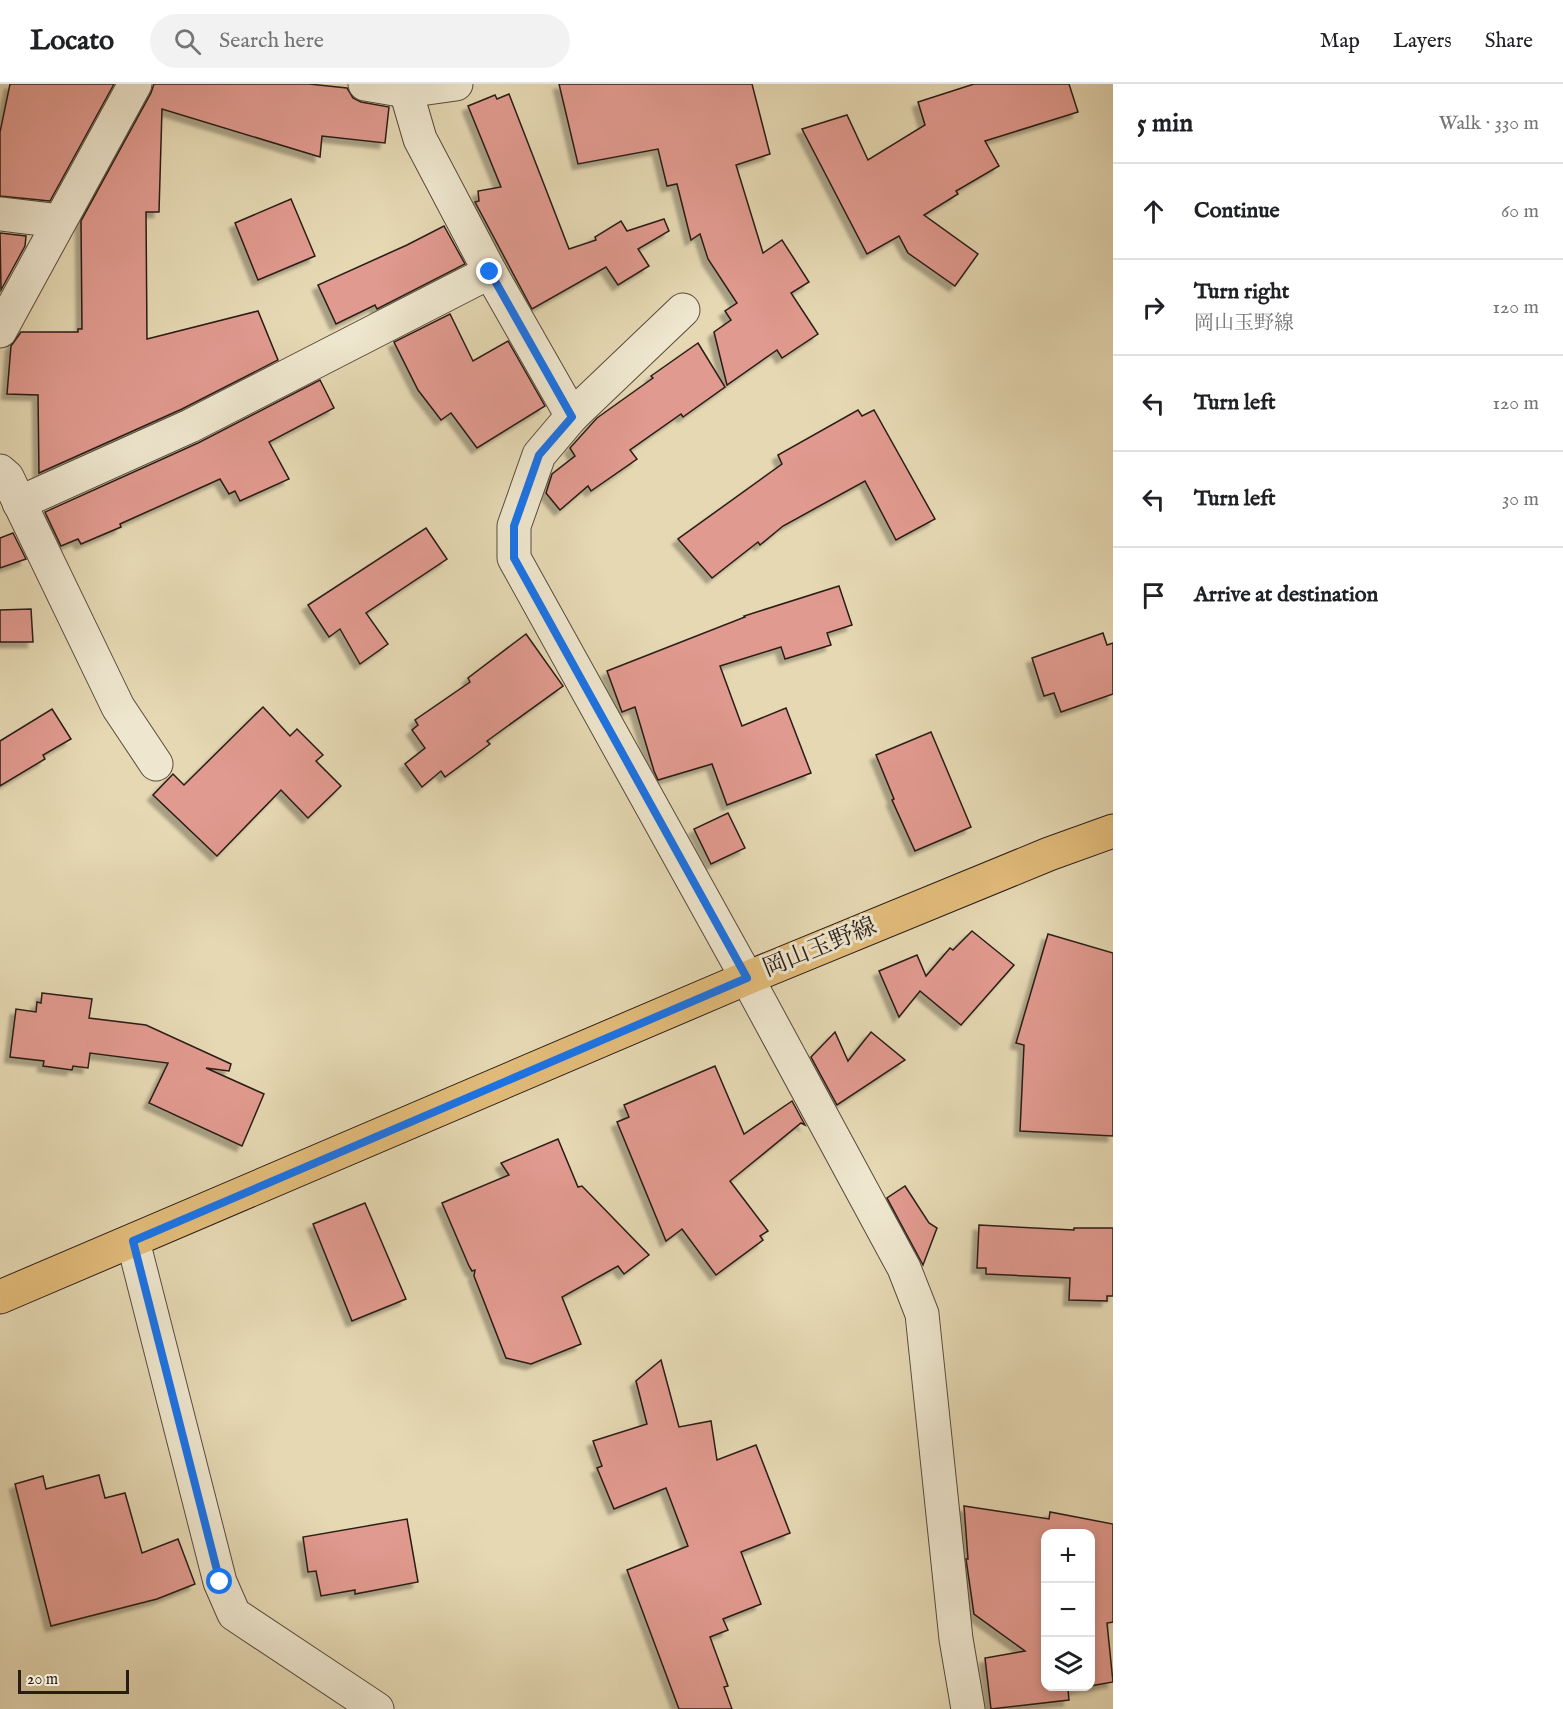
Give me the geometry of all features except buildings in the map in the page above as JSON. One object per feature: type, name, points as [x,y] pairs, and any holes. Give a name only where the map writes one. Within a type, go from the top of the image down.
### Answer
[{"type":"main road","name":"岡山玉野線","points":[[0,1298],[747,978],[1049,854],[1113,831]]},
{"type":"street","points":[[0,330],[135,84]]},
{"type":"street","points":[[365,84],[406,91],[456,84]]},
{"type":"street","points":[[406,91],[420,138],[490,272],[572,417]]},
{"type":"street","points":[[0,214],[59,221]]},
{"type":"street","points":[[19,503],[190,426],[490,272]]},
{"type":"street","points":[[683,310],[572,417],[539,455],[514,526],[514,558],[747,978],[904,1268],[922,1314],[956,1640],[968,1709]]},
{"type":"street","points":[[0,471],[7,477],[118,707],[156,764]]},
{"type":"street","points":[[133,1241],[220,1582],[234,1614],[377,1709]]},
{"type":"route","points":[[220,1582],[133,1241],[747,978],[514,558],[514,526],[539,455],[572,417],[490,272]]}]
